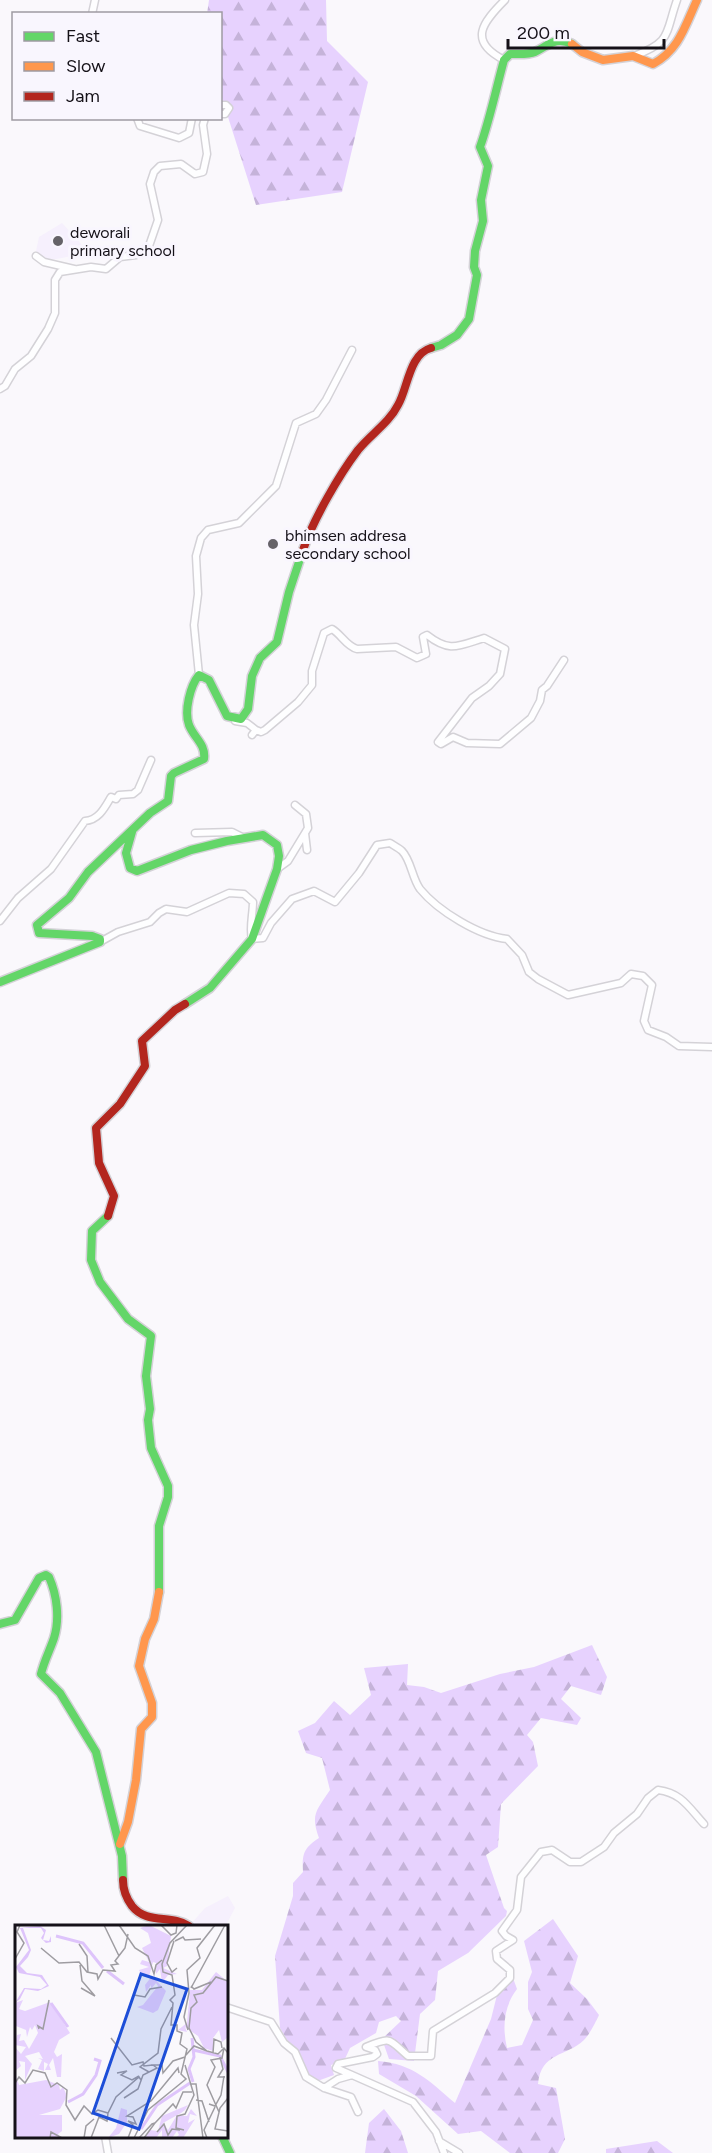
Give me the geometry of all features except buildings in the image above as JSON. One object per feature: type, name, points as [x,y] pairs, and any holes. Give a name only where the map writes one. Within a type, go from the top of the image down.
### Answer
[{"type":"street","points":[[504,60],[493,54],[484,41],[482,28],[486,19],[505,0]]},
{"type":"street","points":[[227,716],[241,719],[248,709],[252,676],[260,658],[277,642],[289,592],[305,543],[322,507],[359,449],[379,430],[398,406],[415,362],[424,350],[441,345],[457,335],[469,319],[477,274],[474,267],[483,221],[482,200],[488,166],[480,147],[490,121],[490,110],[504,60],[510,54],[533,52],[558,40],[570,42],[582,52],[603,60],[633,56],[653,49],[666,37],[677,0]]},
{"type":"street","points":[[633,56],[653,64],[670,55],[684,32],[697,0]]},
{"type":"street","points":[[222,105],[229,108],[225,114],[222,114]]},
{"type":"street","points":[[138,120],[140,126],[178,138],[189,133],[192,120]]},
{"type":"street","points":[[0,389],[5,386],[15,369],[31,356],[48,329],[55,313],[56,280],[60,272],[92,267],[106,269],[120,257],[136,255],[149,246],[158,220],[150,184],[154,172],[160,166],[181,164],[195,174],[203,172],[207,154],[203,125],[204,120]]},
{"type":"street","points":[[36,256],[44,262],[78,270]]},
{"type":"street","points":[[199,675],[194,625],[198,594],[196,556],[201,538],[208,530],[239,523],[276,486],[296,423],[316,414],[326,400],[352,350]]},
{"type":"street","points":[[199,675],[209,680],[227,716],[239,723],[248,723],[254,732],[266,730],[298,702],[312,685],[312,671],[324,633],[332,629],[338,632],[351,647],[357,649],[396,647],[417,658],[426,654],[423,637],[427,635],[439,644],[451,647],[484,638],[505,649],[500,674],[489,686],[472,698],[438,741],[441,744],[453,737],[467,743],[500,744],[531,718],[540,701],[542,690],[548,686],[564,660]]},
{"type":"street","points":[[100,942],[100,939],[92,936],[39,933],[37,925],[69,898],[88,872],[150,813],[168,801],[171,776],[174,772],[204,759],[204,749],[188,723],[191,686],[199,675]]},
{"type":"street","points":[[0,921],[18,898],[51,869],[86,820],[90,821],[103,812],[111,797],[116,799],[119,795],[133,794],[138,790],[151,760]]},
{"type":"street","points":[[277,869],[288,861],[308,828],[306,814],[295,805]]},
{"type":"street","points":[[120,1844],[132,1801],[141,1729],[152,1717],[152,1703],[139,1666],[145,1639],[154,1619],[160,1587],[159,1526],[167,1505],[168,1489],[152,1448],[148,1420],[150,1408],[146,1376],[151,1336],[128,1319],[100,1282],[91,1260],[92,1232],[110,1214],[114,1196],[99,1163],[96,1128],[120,1104],[145,1066],[142,1041],[175,1010],[210,988],[252,939],[277,869],[279,856],[276,845],[263,835],[242,837],[170,857],[140,872],[133,871],[128,864],[126,850],[132,832]]},
{"type":"street","points":[[195,833],[232,832],[242,837]]},
{"type":"street","points":[[304,833],[307,850]]},
{"type":"street","points":[[252,939],[263,938],[271,923],[292,899],[314,891],[336,902],[377,845],[390,843],[403,851],[419,888],[436,905],[479,932],[492,938],[507,939],[522,955],[529,972],[538,979],[568,995],[621,983],[631,974],[643,976],[651,985],[644,1021],[648,1030],[666,1037],[679,1046],[712,1047]]},
{"type":"street","points":[[0,982],[100,942],[118,932],[150,922],[166,909],[187,912],[229,893],[244,894],[253,902],[252,939]]},
{"type":"street","points":[[0,1624],[15,1620],[39,1578],[46,1575],[49,1577],[56,1607],[56,1632],[41,1674],[60,1693],[96,1752],[120,1844],[123,1888],[127,1899],[144,1917],[183,1922],[188,1925]]},
{"type":"street","points":[[444,2153],[433,2128],[413,2102],[336,2068],[338,2064],[373,2057],[377,2054],[375,2050],[366,2047],[384,2039],[389,2039],[408,2056],[431,2056],[433,2031],[495,1993],[510,1978],[510,1970],[497,1959],[496,1951],[513,1941],[502,1931],[517,1910],[521,1876],[541,1852],[552,1850],[570,1862],[581,1862],[604,1847],[614,1833],[637,1814],[648,1798],[658,1790],[671,1792],[682,1798],[704,1824]]},
{"type":"street","points":[[228,2008],[271,2022],[284,2043],[295,2052],[306,2077],[324,2088],[351,2097],[358,2112]]},
{"type":"street","points":[[324,2088],[338,2079],[352,2075]]},
{"type":"street","points":[[105,2138],[108,2153]]},
{"type":"street","points":[[223,2138],[230,2153]]},
{"type":"street","points":[[439,2141],[459,2153]]},
{"type":"shaded area","name":"deworali primary school","points":[[62,223],[82,245],[72,256],[46,261],[36,251],[39,237]]},
{"type":"shaded area","points":[[228,1896],[235,1908],[226,1925],[192,1925],[205,1908]]},
{"type":"green space","points":[[209,0],[326,0],[327,41],[368,82],[342,192],[256,205],[222,98],[222,12],[207,12]]},
{"type":"green space","points":[[592,1645],[607,1677],[601,1695],[571,1686],[561,1699],[581,1718],[577,1725],[541,1718],[527,1735],[533,1742],[538,1766],[501,1804],[498,1847],[486,1855],[507,1911],[506,1916],[468,1953],[438,1971],[435,2000],[420,2014],[414,2061],[389,2059],[382,2039],[401,2021],[396,2016],[379,2022],[376,2033],[350,2048],[344,2061],[331,2065],[334,2075],[312,2083],[280,2028],[275,1956],[293,1896],[293,1883],[303,1872],[305,1852],[319,1838],[315,1823],[316,1812],[330,1790],[322,1758],[306,1753],[298,1731],[315,1723],[334,1701],[350,1715],[371,1695],[364,1668],[408,1664],[407,1685],[424,1687],[441,1693],[500,1674],[534,1667]]},
{"type":"green space","points":[[553,1919],[578,1956],[570,1983],[587,1999],[599,2015],[584,2040],[549,2060],[540,2074],[538,2084],[556,2088],[565,2139],[558,2153],[510,2153],[481,2131],[458,2134],[416,2096],[379,2074],[378,2061],[411,2070],[429,2081],[455,2103],[491,2019],[497,1995],[513,1978],[517,1989],[507,2010],[505,2040],[507,2048],[522,2045],[533,2020],[528,2009],[528,1982],[532,1972],[524,1941]]},
{"type":"green space","points":[[384,2109],[401,2131],[408,2153],[365,2153],[369,2123]]},
{"type":"green space","points":[[657,2141],[673,2153],[606,2153],[606,2149]]},
{"type":"traffic: fast","points":[[431,348],[457,335],[469,319],[477,275],[474,267],[475,251],[483,221],[481,200],[488,166],[480,147],[504,60],[510,54],[532,53],[557,41],[572,44]]},
{"type":"traffic: fast","points":[[0,982],[100,942],[100,939],[92,936],[39,933],[37,925],[69,898],[88,872],[150,813],[168,801],[171,776],[174,773],[204,759],[203,749],[191,730],[187,713],[191,692],[199,675],[209,680],[227,716],[241,719],[248,709],[252,676],[260,658],[277,642],[289,592],[303,550]]},
{"type":"traffic: fast","points":[[132,832],[126,853],[130,868],[137,871],[191,850],[227,841],[263,835],[277,845],[279,856],[277,869],[252,939],[210,988],[185,1004]]},
{"type":"traffic: fast","points":[[108,1216],[92,1231],[91,1260],[100,1282],[128,1319],[151,1336],[146,1376],[151,1448],[168,1486],[168,1497],[159,1526],[159,1592]]},
{"type":"traffic: fast","points":[[0,1624],[15,1620],[39,1578],[46,1575],[49,1577],[56,1599],[57,1623],[41,1674],[60,1693],[96,1752],[122,1856],[123,1880]]},
{"type":"traffic: fast","points":[[223,2138],[230,2153]]},
{"type":"traffic: slow","points":[[572,44],[582,52],[603,60],[633,56],[653,64],[669,52],[675,44],[697,0]]},
{"type":"traffic: slow","points":[[120,1844],[128,1822],[136,1780],[141,1729],[152,1717],[152,1703],[139,1666],[145,1639],[154,1619],[159,1592]]},
{"type":"traffic: jam","points":[[303,550],[327,498],[343,472],[358,450],[394,411],[418,357],[431,348]]},
{"type":"traffic: jam","points":[[108,1216],[114,1196],[99,1163],[96,1128],[120,1104],[145,1066],[142,1041],[175,1010],[185,1004]]},
{"type":"traffic: jam","points":[[123,1880],[127,1897],[138,1912],[152,1918],[175,1920],[187,1925]]},
{"type":"place","name":"deworali primary school","points":[[58,241]]},
{"type":"place","name":"bhimsen addresa secondary school","points":[[273,544]]}]
